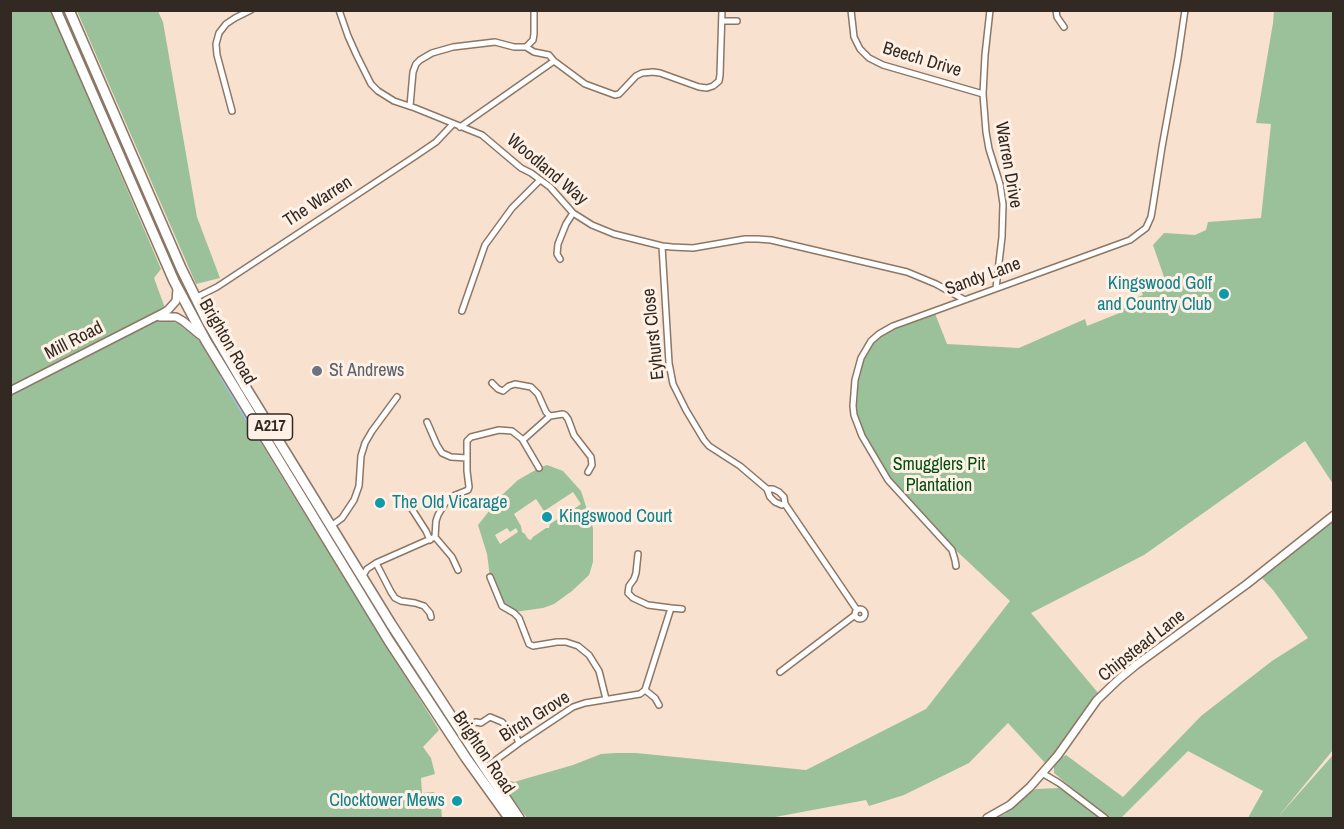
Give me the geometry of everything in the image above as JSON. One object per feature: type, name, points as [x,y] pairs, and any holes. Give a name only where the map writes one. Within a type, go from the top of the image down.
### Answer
[{"type":"highway","name":"Brighton Road","points":[[56,10],[176,283],[206,341],[389,642],[507,818]]},
{"type":"highway","name":"Brighton Road","points":[[69,10],[195,298],[230,361],[362,578],[519,819]]},
{"type":"street","points":[[232,111],[216,44],[219,33],[226,24],[251,10]]},
{"type":"street","name":"Woodland Way","points":[[339,10],[348,36],[371,84],[378,91],[386,97],[482,135],[521,168],[554,191],[573,213],[592,225],[614,234],[662,246],[693,248],[745,239],[771,240],[907,272],[963,299]]},
{"type":"street","points":[[526,47],[533,40],[534,10]]},
{"type":"street","points":[[410,106],[413,72],[416,64],[432,53],[453,47],[495,42],[514,47],[526,47],[534,52],[549,55],[585,84],[615,95],[619,94],[636,76],[653,72],[707,88],[713,86],[720,75],[722,10]]},
{"type":"street","name":"Beech Drive","points":[[850,10],[854,37],[860,49],[869,58],[883,65],[983,94]]},
{"type":"street","name":"Warren Drive","points":[[990,10],[983,94],[989,149],[1000,184],[1003,204],[996,288]]},
{"type":"street","points":[[1056,10],[1064,27]]},
{"type":"street","name":"Sandy Lane","points":[[956,566],[956,560],[947,542],[888,480],[861,436],[853,406],[855,380],[861,358],[879,334],[893,326],[1130,240],[1146,228],[1151,217],[1185,10]]},
{"type":"street","points":[[722,21],[737,21]]},
{"type":"street","name":"The Warren","points":[[195,298],[217,287],[427,149],[457,126],[554,61]]},
{"type":"street","points":[[462,311],[485,244],[512,208],[540,180]]},
{"type":"street","points":[[560,259],[557,254],[558,244],[573,213]]},
{"type":"street","name":"Eyhurst Close","points":[[662,246],[669,363],[673,384],[679,397],[709,446],[740,466],[767,489],[775,502],[785,504]]},
{"type":"street","name":"Mill Road","points":[[10,391],[168,310],[176,301],[176,283]]},
{"type":"street","name":"Mill Road","points":[[152,319],[176,317],[190,325],[206,341]]},
{"type":"street","points":[[492,383],[503,391],[515,384],[531,387],[538,394],[550,416]]},
{"type":"street","points":[[331,526],[342,518],[354,500],[359,486],[361,456],[365,443],[397,397]]},
{"type":"street","points":[[523,440],[550,416],[562,414],[567,417],[574,435],[591,457],[592,465],[588,472]]},
{"type":"street","points":[[428,422],[436,446],[442,453],[451,458],[467,458]]},
{"type":"street","points":[[432,539],[438,515],[446,502],[453,496],[468,490],[467,441],[471,437],[504,429],[516,433],[523,440],[539,468]]},
{"type":"street","name":"Eyhurst Close","points":[[767,489],[776,490],[782,494],[786,501],[785,504],[856,613],[780,672]]},
{"type":"street","points":[[408,503],[432,539],[452,557],[458,570]]},
{"type":"street","name":"Chipstead Lane","points":[[987,819],[1010,805],[1042,773],[1058,755],[1097,700],[1128,672],[1248,584],[1334,515]]},
{"type":"street","points":[[362,578],[367,569],[376,563],[432,539]]},
{"type":"street","points":[[638,554],[636,573],[628,593],[648,605],[682,609]]},
{"type":"street","points":[[376,563],[395,598],[400,602],[424,606],[431,617]]},
{"type":"street","points":[[490,577],[502,606],[519,618],[529,644],[533,646],[566,642],[578,646],[589,654],[600,671],[606,699]]},
{"type":"street","points":[[659,705],[655,698],[645,690],[671,608]]},
{"type":"street","name":"Birch Grove","points":[[484,768],[573,707],[640,694],[645,690]]},
{"type":"street","points":[[476,722],[481,723],[490,717],[502,722],[519,743]]},
{"type":"street","points":[[1042,773],[1059,783],[1105,819]]},
{"type":"green space","points":[[10,11],[51,11],[161,269],[154,278],[165,308],[149,321],[160,317],[179,324],[200,341],[439,730],[423,747],[431,758],[435,774],[421,778],[422,793],[434,792],[441,807],[442,818],[11,818]]},
{"type":"green space","points":[[77,11],[158,11],[163,22],[197,217],[220,278],[196,284]]},
{"type":"green space","name":"Smugglers Pit Plantation","points":[[1274,11],[1333,11],[1333,484],[1305,441],[1144,555],[1031,613],[1099,694],[1046,764],[1008,723],[969,763],[904,795],[869,806],[866,800],[770,818],[527,818],[494,775],[514,782],[573,765],[601,754],[615,753],[636,753],[806,770],[926,709],[1010,601],[947,542],[888,480],[862,436],[853,406],[861,358],[879,334],[934,311],[947,344],[1019,348],[1085,319],[1087,326],[1122,312],[1120,304],[1143,295],[1139,286],[1164,277],[1153,245],[1164,233],[1195,235],[1206,230],[1208,222],[1261,218],[1271,124],[1256,123]]},
{"type":"green space","points":[[547,465],[563,471],[581,491],[593,528],[593,562],[589,575],[554,604],[515,612],[502,606],[490,577],[487,554],[478,525],[502,495],[518,480]],"holes":[[[573,492],[581,504],[574,509],[577,513],[567,519],[564,515],[550,524],[549,528],[531,540],[528,539],[522,532],[514,514],[536,499],[544,511]],[[507,528],[510,532],[516,528],[518,532],[500,544],[495,535]]]},
{"type":"green space","points":[[1333,521],[1333,750],[1278,817],[1333,755],[1333,818],[1248,818],[1263,791],[1188,751],[1121,818],[995,818],[1005,814],[1036,789],[1059,788],[1084,798],[1054,773],[1054,766],[1066,755],[1123,797],[1201,716],[1272,661],[1308,638],[1262,578]]},
{"type":"waterway","points":[[220,376],[260,442]]},
{"type":"place","name":"Kingswood Golf and Country Club","points":[[1224,294]]},
{"type":"place","name":"St Andrews","points":[[317,371]]},
{"type":"place","name":"The Old Vicarage","points":[[380,503]]},
{"type":"place","name":"Kingswood Court","points":[[547,517]]},
{"type":"place","name":"Clocktower Mews","points":[[457,801]]}]
